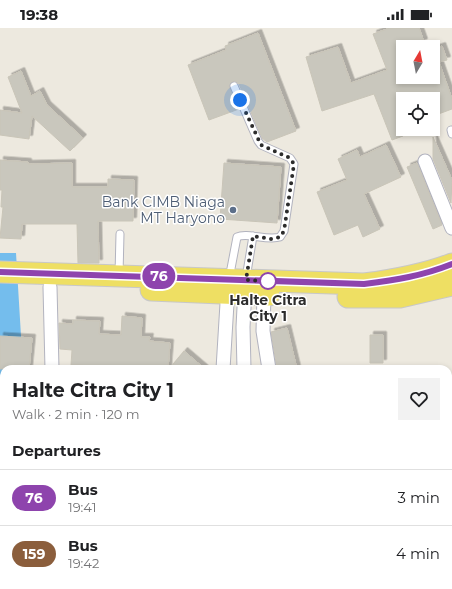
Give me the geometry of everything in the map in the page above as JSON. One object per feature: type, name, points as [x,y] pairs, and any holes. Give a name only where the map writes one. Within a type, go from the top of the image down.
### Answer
[{"type":"main road","points":[[0,286],[133,289],[242,289],[364,284],[407,279],[429,273],[452,264]]},
{"type":"main road","points":[[0,272],[119,275],[242,289],[358,298],[400,296],[452,285]]},
{"type":"street","points":[[424,161],[452,228]]},
{"type":"street","points":[[50,287],[52,365]]},
{"type":"street","points":[[224,365],[225,326],[242,289]]},
{"type":"street","points":[[242,289],[244,365]]},
{"type":"street","points":[[242,289],[264,331],[268,365]]},
{"type":"street","points":[[225,326],[243,327]]},
{"type":"lane","points":[[234,86],[261,145],[290,158],[294,164],[284,231],[280,237],[271,239],[253,236],[239,236],[236,240],[242,289]]},
{"type":"lane","points":[[119,275],[120,234]]},
{"type":"lane","points":[[242,289],[253,236]]},
{"type":"water","points":[[0,253],[16,253],[23,365],[0,365]]},
{"type":"building","points":[[390,28],[419,28],[423,40],[396,40],[396,84],[440,84],[440,65],[452,99],[452,109],[440,113],[440,92],[396,92],[396,136],[403,136],[392,140],[374,94],[322,111],[306,57],[338,47],[351,83],[387,70],[373,34]]},
{"type":"building","points":[[258,33],[296,131],[267,142],[262,138],[239,84],[235,81],[229,86],[239,109],[209,120],[188,65],[226,50],[225,46]]},
{"type":"building","points":[[442,46],[447,60],[440,62],[440,47]]},
{"type":"building","points":[[21,71],[31,96],[40,91],[47,105],[83,138],[70,151],[32,116],[29,139],[0,135],[0,110],[22,113],[8,77]]},
{"type":"building","points":[[433,137],[452,180],[451,203],[433,159]]},
{"type":"building","points":[[386,145],[401,177],[364,194],[380,229],[363,237],[358,225],[334,235],[317,192],[347,180],[338,159],[357,150],[360,157]]},
{"type":"building","points":[[0,160],[28,162],[28,164],[72,163],[72,187],[108,187],[108,179],[134,180],[133,221],[98,221],[99,263],[78,263],[77,224],[22,224],[21,239],[0,238],[3,207],[1,207],[2,190],[0,190]]},
{"type":"building","points":[[224,163],[281,167],[277,223],[220,219]]},
{"type":"building","points":[[417,163],[442,225],[433,229],[407,167]]},
{"type":"building","points":[[122,316],[142,318],[141,337],[150,337],[149,341],[170,343],[168,365],[71,365],[72,350],[60,349],[59,323],[73,324],[73,320],[100,321],[99,334],[121,335]]},
{"type":"building","points":[[287,328],[296,365],[276,365],[271,332]]},
{"type":"building","points":[[370,335],[383,335],[383,363],[370,363]]},
{"type":"building","points":[[0,336],[32,338],[29,365],[0,365]]},
{"type":"building","points":[[184,351],[200,365],[172,365]]},
{"type":"bus line","name":"76","points":[[0,272],[364,284],[407,279],[429,273],[452,264]]},
{"type":"place","name":"Bank CIMB Niaga MT Haryono","points":[[233,210]]},
{"type":"place","name":"Halte Citra City 1","points":[[268,281]]},
{"type":"route","points":[[240,100],[261,145],[290,158],[294,164],[284,231],[280,237],[271,239],[253,236],[246,280],[268,281]]}]
